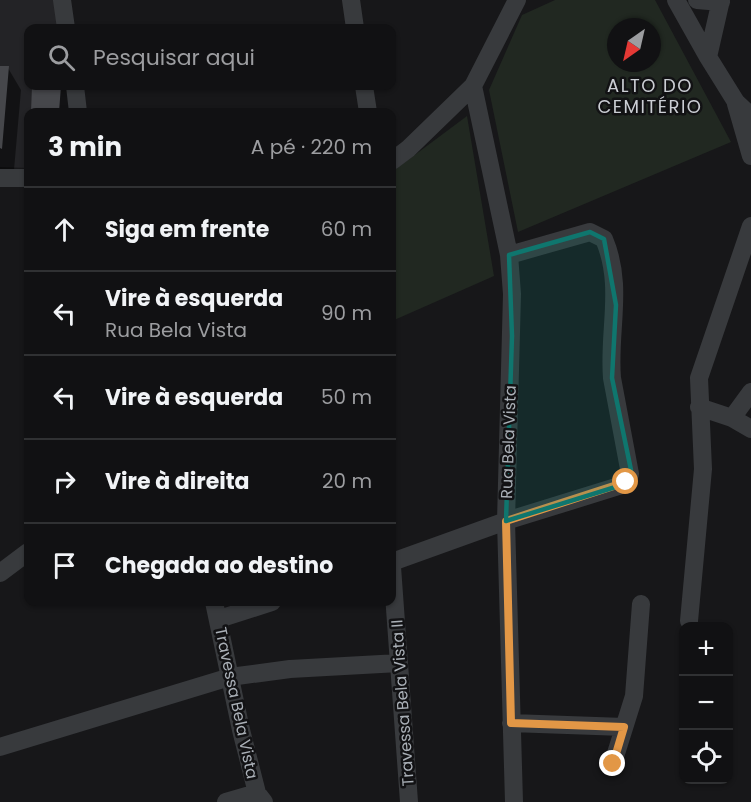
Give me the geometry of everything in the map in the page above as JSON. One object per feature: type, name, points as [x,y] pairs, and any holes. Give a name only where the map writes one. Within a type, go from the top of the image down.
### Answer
[{"type":"street","points":[[62,0],[65,24]]},
{"type":"street","points":[[351,0],[354,24]]},
{"type":"street","points":[[396,158],[473,86],[517,0]]},
{"type":"street","points":[[676,0],[736,102],[751,116]]},
{"type":"street","points":[[697,0],[721,1],[708,57]]},
{"type":"street","name":"Rua Bela Vista","points":[[473,86],[509,255],[512,336],[506,521],[514,802]]},
{"type":"street","points":[[75,90],[78,108]]},
{"type":"street","points":[[365,90],[367,108]]},
{"type":"street","points":[[736,102],[751,156]]},
{"type":"street","points":[[0,178],[24,178]]},
{"type":"street","points":[[689,621],[702,469],[698,391],[703,365],[751,226]]},
{"type":"street","points":[[396,561],[506,521],[622,485],[630,474],[610,362],[616,305],[604,239],[590,232],[509,255]]},
{"type":"street","points":[[732,418],[751,392]]},
{"type":"street","points":[[699,407],[732,418],[751,429]]},
{"type":"street","points":[[0,573],[24,555]]},
{"type":"street","points":[[613,764],[636,682],[641,604]]},
{"type":"street","points":[[216,610],[244,606]]},
{"type":"street","name":"Travessa Bela Vista II","points":[[395,606],[409,802]]},
{"type":"street","name":"Travessa Bela Vista","points":[[216,610],[230,677],[261,798]]},
{"type":"street","points":[[0,747],[230,677],[290,669],[399,663]]},
{"type":"street","points":[[511,723],[624,727]]},
{"type":"street","points":[[226,802],[261,798]]},
{"type":"highlighted area","points":[[590,232],[604,239],[616,305],[612,378],[631,470],[622,485],[506,521],[512,336],[509,255]]},
{"type":"shaded area","points":[[0,0],[54,0],[57,24],[24,24],[24,90],[68,90],[70,108],[24,108],[24,168],[0,167]]},
{"type":"shaded area","points":[[555,0],[655,0],[731,142],[518,232],[489,90],[522,15]]},
{"type":"shaded area","points":[[467,116],[494,276],[396,319],[396,169]]},
{"type":"building","points":[[0,66],[9,66],[2,149],[0,148]]},
{"type":"building","points":[[32,90],[61,90],[59,108],[31,108]]},
{"type":"district","name":"ALTO DO CEMITÉRIO","points":[[650,96]]},
{"type":"route","points":[[613,764],[624,727],[511,723],[506,521],[626,482]]}]
